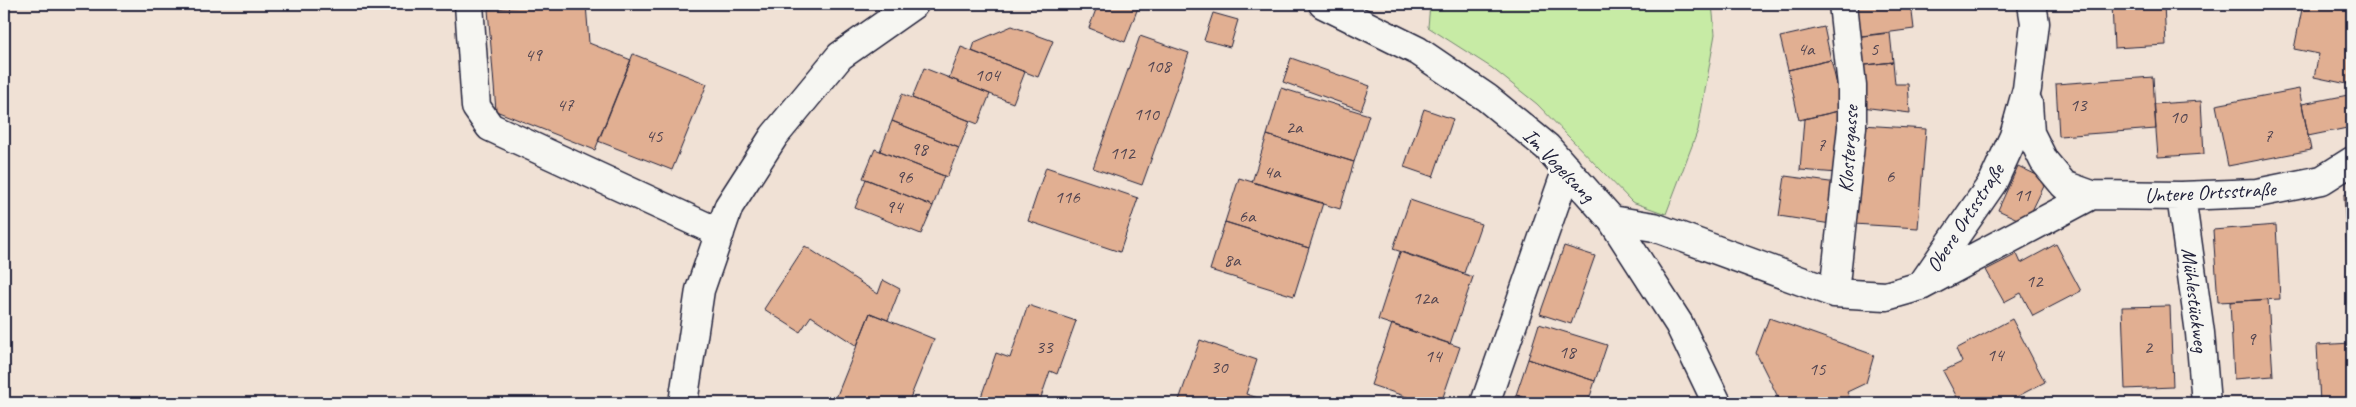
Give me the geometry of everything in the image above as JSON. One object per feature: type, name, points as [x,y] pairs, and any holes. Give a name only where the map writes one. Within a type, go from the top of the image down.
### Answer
[{"type":"street","points":[[469,4],[476,107],[490,127],[720,233]]},
{"type":"street","points":[[683,403],[700,290],[729,206],[774,136],[840,56],[914,4]]},
{"type":"street","name":"Im Vogelsang","points":[[1323,4],[1418,51],[1487,98],[1547,147],[1612,220],[1679,324],[1717,403]]},
{"type":"street","name":"Klostergasse","points":[[1834,293],[1852,127],[1852,86],[1843,4]]},
{"type":"street","name":"Obere Ortsstraße","points":[[1921,286],[1993,182],[2014,136],[2027,89],[2035,23],[2032,4]]},
{"type":"street","name":"Untere Ortsstraße","points":[[2027,89],[2030,133],[2044,161],[2064,185],[2092,195],[2181,196],[2257,193],[2322,180],[2352,161]]},
{"type":"street","points":[[1485,403],[1567,169]]},
{"type":"street","name":"Untere Ortsstraße","points":[[1612,220],[1654,227],[1834,293],[1886,296],[1921,286],[2092,195]]},
{"type":"street","name":"Mühlestückweg","points":[[2181,196],[2200,333],[2206,403]]},
{"type":"green space","points":[[1430,4],[1712,4],[1715,34],[1698,130],[1666,214],[1632,202],[1537,104],[1492,68],[1428,27]]},
{"type":"building","points":[[496,4],[549,4],[497,8]]},
{"type":"building","points":[[549,4],[586,4],[589,43],[631,60],[595,150],[496,111],[488,9]]},
{"type":"building","points":[[1098,4],[1139,5],[1125,42],[1089,28]]},
{"type":"building","points":[[1850,4],[1911,4],[1914,29],[1854,37]]},
{"type":"building","points":[[2051,4],[2077,4],[2051,6]]},
{"type":"building","points":[[2112,4],[2164,4],[2166,45],[2114,48]]},
{"type":"building","points":[[2303,4],[2352,4],[2352,85],[2314,77],[2319,54],[2294,49]]},
{"type":"building","points":[[1213,13],[1238,20],[1230,47],[1204,40]]},
{"type":"building","points":[[1012,26],[1053,41],[1038,77],[972,51],[975,42]]},
{"type":"building","points":[[1824,27],[1831,60],[1788,70],[1780,37]]},
{"type":"building","points":[[1890,33],[1893,62],[1857,66],[1854,37]]},
{"type":"building","points":[[1140,36],[1189,53],[1142,185],[1093,168]]},
{"type":"building","points":[[961,47],[1025,72],[1013,103],[949,78]]},
{"type":"building","points":[[633,54],[707,84],[672,170],[598,141]]},
{"type":"building","points":[[1291,58],[1370,86],[1361,110],[1283,82]]},
{"type":"building","points":[[1831,60],[1843,110],[1799,120],[1788,70]]},
{"type":"building","points":[[1893,62],[1895,84],[1908,84],[1910,113],[1862,107],[1857,66]]},
{"type":"building","points":[[924,68],[990,94],[978,124],[912,98]]},
{"type":"building","points":[[2153,77],[2156,129],[2059,136],[2056,84]]},
{"type":"building","points":[[1281,88],[1369,115],[1354,162],[1267,135]]},
{"type":"building","points":[[2299,89],[2311,150],[2228,166],[2216,105]]},
{"type":"building","points":[[902,94],[970,121],[959,148],[892,121]]},
{"type":"building","points":[[2348,95],[2352,127],[2308,136],[2302,104]]},
{"type":"building","points":[[2201,101],[2204,154],[2158,157],[2154,104]]},
{"type":"building","points":[[1424,109],[1453,119],[1433,177],[1404,167]]},
{"type":"building","points":[[1843,110],[1838,173],[1800,170],[1804,119]]},
{"type":"building","points":[[892,121],[959,148],[947,177],[880,151]]},
{"type":"building","points":[[1862,125],[1926,129],[1918,228],[1854,224]]},
{"type":"building","points":[[1267,135],[1354,162],[1340,209],[1252,182]]},
{"type":"building","points":[[875,149],[944,176],[933,206],[863,178]]},
{"type":"building","points":[[2018,166],[2047,180],[2026,223],[1998,210]]},
{"type":"building","points":[[1046,167],[1138,198],[1120,252],[1028,221]]},
{"type":"building","points":[[1785,176],[1837,183],[1831,224],[1779,216]]},
{"type":"building","points":[[1239,178],[1323,203],[1309,248],[1225,222]]},
{"type":"building","points":[[866,179],[933,206],[921,234],[855,208]]},
{"type":"building","points":[[2352,194],[2352,326],[2351,327],[2344,195]]},
{"type":"building","points":[[1410,200],[1481,224],[1464,273],[1393,249]]},
{"type":"building","points":[[1225,222],[1309,248],[1294,296],[1210,270]]},
{"type":"building","points":[[2276,225],[2280,299],[2218,302],[2213,230]]},
{"type":"building","points":[[2056,244],[2081,291],[2033,316],[2021,293],[2004,302],[1986,270],[2017,254],[2021,263]]},
{"type":"building","points":[[805,246],[878,294],[883,280],[900,289],[888,320],[870,313],[857,346],[811,316],[800,332],[764,309]]},
{"type":"building","points":[[1564,246],[1595,256],[1571,324],[1540,314]]},
{"type":"building","points":[[1400,252],[1473,277],[1450,344],[1378,320]]},
{"type":"building","points":[[2268,299],[2273,376],[2234,379],[2230,302]]},
{"type":"building","points":[[1028,305],[1076,321],[1057,374],[1050,371],[1039,403],[979,403],[996,353],[1010,358]]},
{"type":"building","points":[[2170,306],[2173,387],[2125,389],[2122,307]]},
{"type":"building","points":[[870,313],[934,339],[908,403],[834,403]]},
{"type":"building","points":[[1769,318],[1874,355],[1866,383],[1847,392],[1852,403],[1781,403],[1756,353]]},
{"type":"building","points":[[2012,319],[2045,382],[2005,403],[1960,403],[1943,371],[1962,362],[1956,349]]},
{"type":"building","points":[[1392,324],[1460,347],[1441,403],[1425,403],[1371,385]]},
{"type":"building","points":[[1539,324],[1607,345],[1595,381],[1528,359]]},
{"type":"building","points":[[1200,340],[1257,360],[1246,394],[1261,399],[1260,403],[1178,403]]},
{"type":"building","points":[[2351,343],[2352,403],[2320,403],[2317,345]]},
{"type":"building","points":[[1528,359],[1595,381],[1588,403],[1541,403],[1516,395]]},
{"type":"building","points":[[1516,395],[1541,403],[1514,403]]}]
